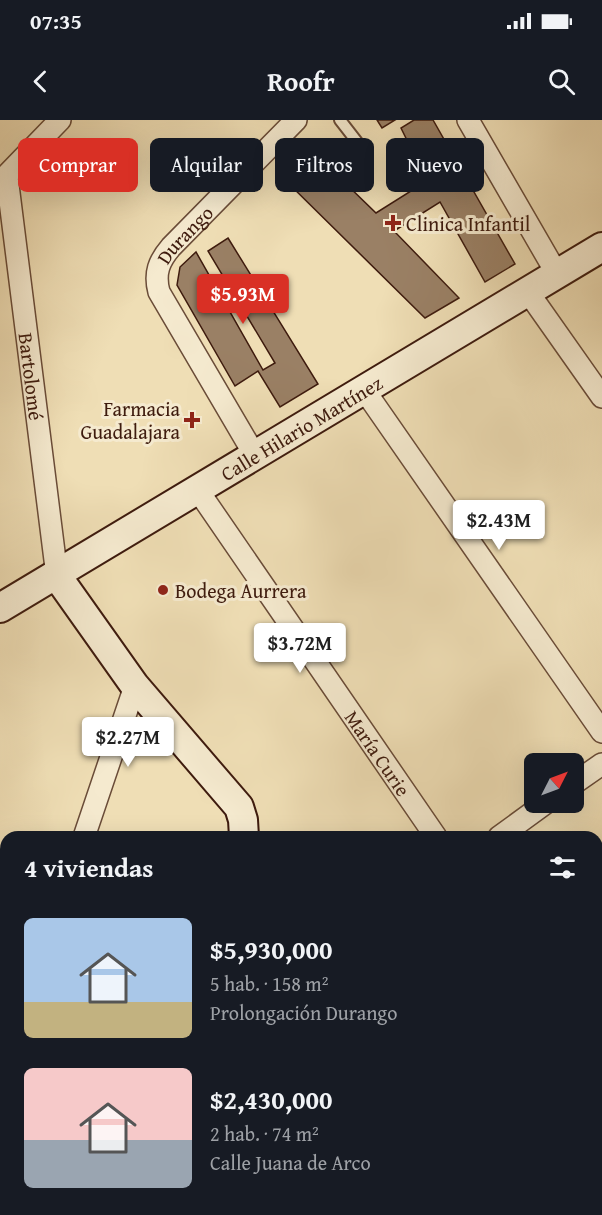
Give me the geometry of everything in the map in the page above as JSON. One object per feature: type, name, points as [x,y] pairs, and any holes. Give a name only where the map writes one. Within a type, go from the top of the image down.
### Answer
[{"type":"street","points":[[4,179],[60,120]]},
{"type":"street","name":"Durango","points":[[254,454],[159,292],[155,278],[163,258],[171,247],[296,120]]},
{"type":"street","points":[[468,120],[557,274]]},
{"type":"street","name":"Bartolomé","points":[[4,179],[57,576]]},
{"type":"street","name":"Calle Hilario Martínez","points":[[0,608],[57,576],[254,454],[365,391],[602,248]]},
{"type":"street","points":[[528,292],[602,397]]},
{"type":"street","points":[[365,391],[602,732]]},
{"type":"street","name":"María Curie","points":[[197,489],[432,831]]},
{"type":"street","points":[[57,576],[135,686],[232,797],[243,820],[244,831]]},
{"type":"street","points":[[86,831],[135,686]]},
{"type":"street","points":[[584,776],[602,764]]},
{"type":"street","points":[[507,831],[533,813]]},
{"type":"lane","points":[[340,120],[354,138]]},
{"type":"building","points":[[377,120],[395,120],[382,128]]},
{"type":"building","points":[[414,120],[433,120],[443,138],[406,138],[401,128]]},
{"type":"building","points":[[297,192],[354,192],[376,213],[409,192],[474,192],[515,264],[485,282],[440,202],[394,231],[459,298],[425,318]]},
{"type":"building","points":[[228,238],[318,384],[280,407],[258,371],[235,386],[177,285],[180,267],[196,252],[263,370],[275,363],[208,251]]},
{"type":"place","name":"Clinica Infantil","points":[[393,223]]},
{"type":"place","name":"Farmacia Guadalajara","points":[[192,420]]},
{"type":"place","name":"Bodega Aurrera","points":[[163,590]]}]
